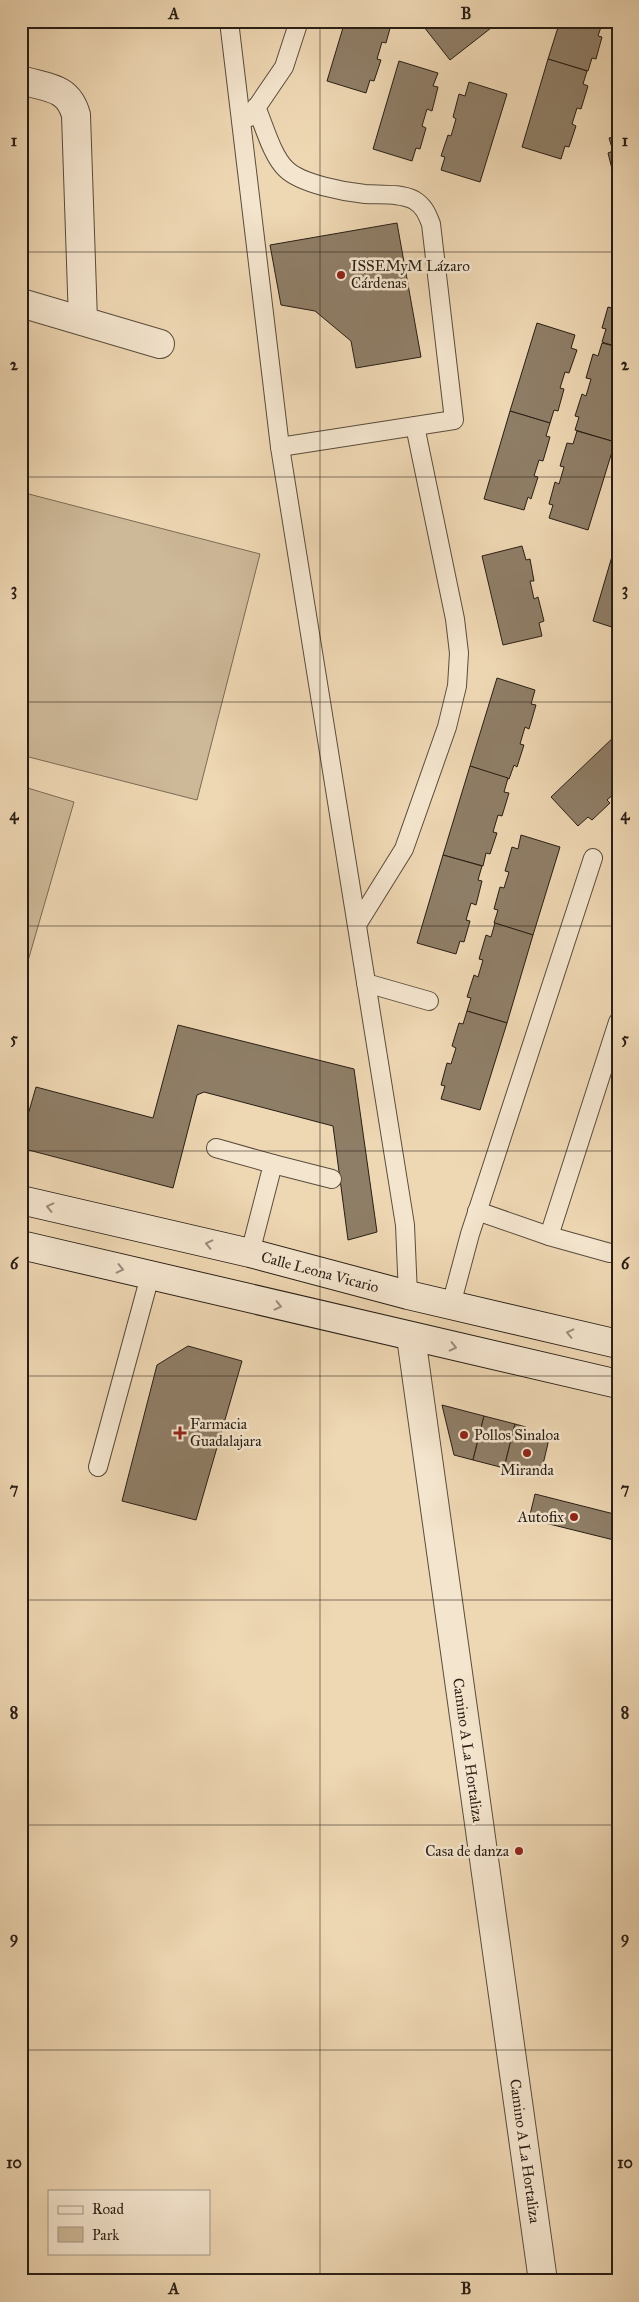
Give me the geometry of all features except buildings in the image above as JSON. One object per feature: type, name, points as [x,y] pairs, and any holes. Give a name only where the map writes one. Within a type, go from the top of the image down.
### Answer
[{"type":"street","points":[[21,80],[59,91],[68,96],[73,104],[76,115],[83,321]]},
{"type":"street","points":[[21,303],[160,344]]},
{"type":"street","name":"Calle Leona Vicario","points":[[21,1200],[250,1253],[451,1306],[618,1344]]},
{"type":"street","points":[[82,1260],[93,1217]]},
{"type":"street","points":[[21,1245],[618,1384]]},
{"type":"street","name":"Camino A La Hortaliza","points":[[411,1337],[543,2281]]},
{"type":"lane","points":[[229,21],[280,447],[358,923],[405,1225],[408,1295]]},
{"type":"lane","points":[[243,128],[284,67],[299,21]]},
{"type":"lane","points":[[256,107],[274,149],[286,169],[305,180],[328,187],[364,194],[398,196],[414,200],[426,210],[431,224],[454,420],[280,447]]},
{"type":"lane","points":[[358,923],[404,849],[448,727],[457,686],[459,653],[454,619],[415,426]]},
{"type":"lane","points":[[451,1306],[477,1211],[593,858]]},
{"type":"lane","points":[[366,982],[429,1001]]},
{"type":"lane","points":[[549,1236],[614,1050],[618,1022]]},
{"type":"lane","points":[[216,1148],[332,1178]]},
{"type":"lane","points":[[250,1253],[273,1164]]},
{"type":"lane","points":[[477,1211],[549,1236],[610,1253],[618,1253]]},
{"type":"lane","points":[[98,1467],[150,1276]]},
{"type":"green space","points":[[21,492],[260,554],[197,800],[21,755]]},
{"type":"green space","points":[[21,786],[74,802],[21,985]]},
{"type":"place","name":"ISSEMyM Lázaro Cárdenas","points":[[341,275]]},
{"type":"place","name":"Farmacia Guadalajara","points":[[180,1433]]},
{"type":"place","name":"Pollos Sinaloa","points":[[464,1435]]},
{"type":"place","name":"Miranda","points":[[527,1453]]},
{"type":"place","name":"Autofix","points":[[574,1517]]},
{"type":"place","name":"Casa de danza","points":[[519,1851]]}]
